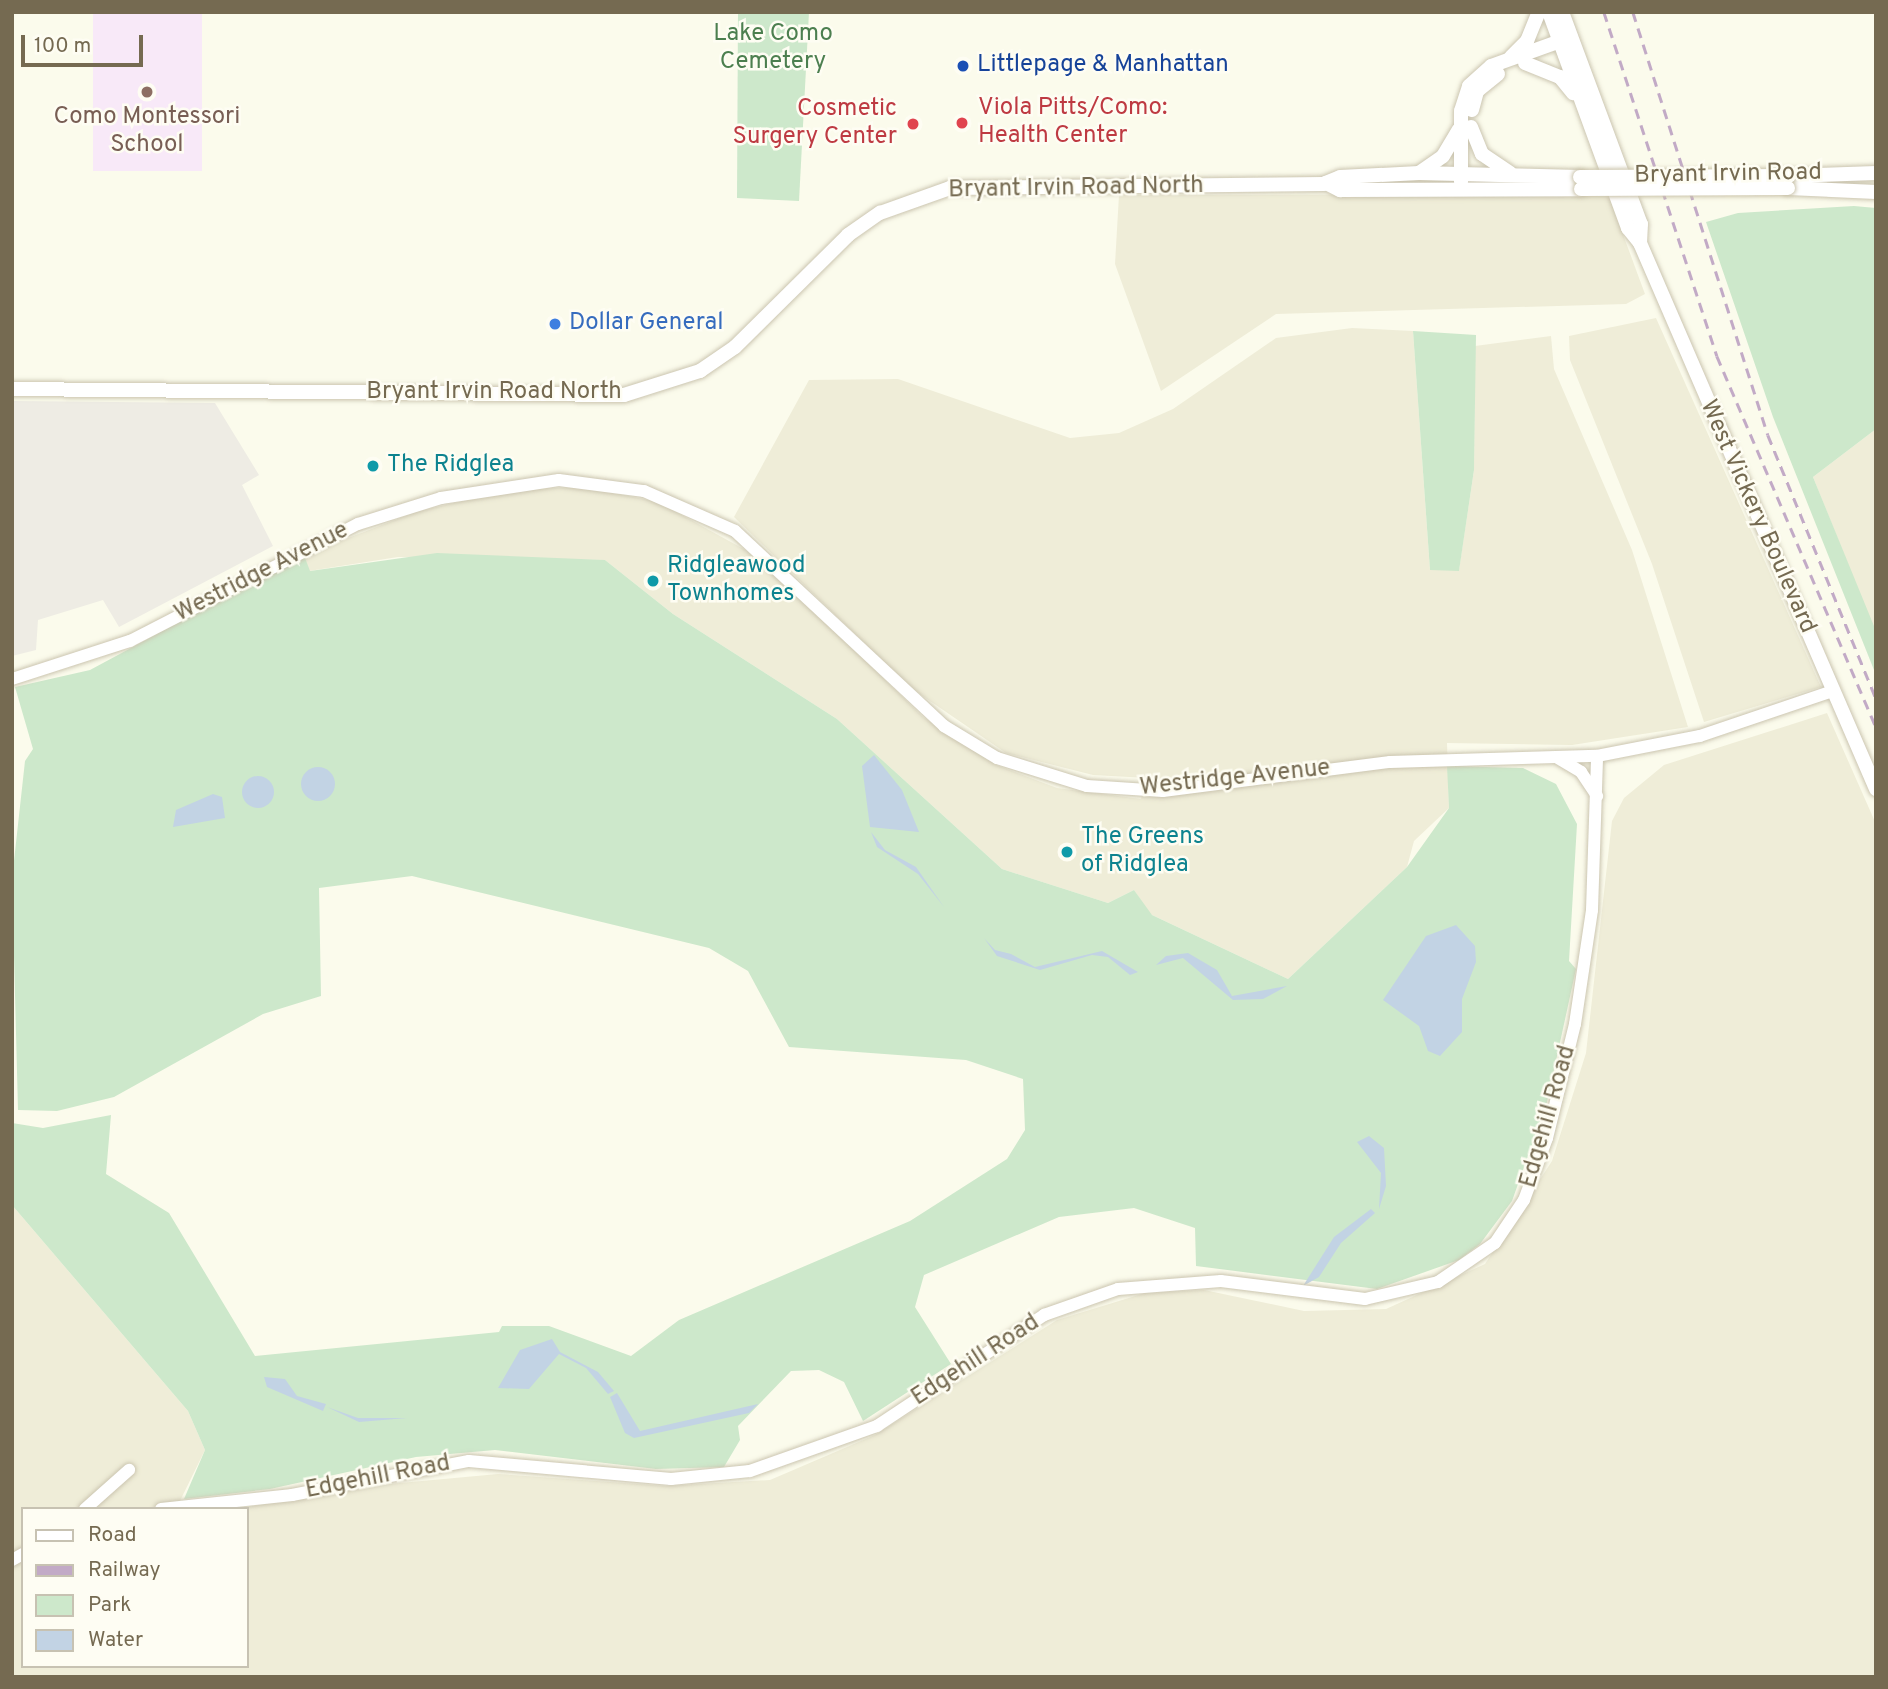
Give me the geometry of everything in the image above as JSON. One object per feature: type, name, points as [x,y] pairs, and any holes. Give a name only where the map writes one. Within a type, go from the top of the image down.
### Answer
[{"type":"main road","points":[[1466,181],[1469,86],[1507,60],[1527,41],[1539,12]]},
{"type":"main road","name":"West Vickery Boulevard","points":[[1549,12],[1566,44],[1641,224],[1640,243]]},
{"type":"main road","name":"West Vickery Boulevard","points":[[1562,12],[1566,44],[1592,133],[1628,228],[1640,243],[1876,789]]},
{"type":"main road","points":[[1507,60],[1566,44]]},
{"type":"main road","points":[[1419,173],[1443,156],[1466,126],[1482,86],[1566,44]]},
{"type":"main road","points":[[1525,63],[1560,77],[1592,133]]},
{"type":"main road","points":[[1466,126],[1482,154],[1515,175]]},
{"type":"main road","name":"Bryant Irvin Road North","points":[[1326,184],[1340,177],[1419,173],[1466,181],[1580,183]]},
{"type":"main road","name":"Bryant Irvin Road","points":[[1580,183],[1789,182],[1876,173]]},
{"type":"main road","name":"Bryant Irvin Road North","points":[[12,389],[646,391],[718,359],[848,235],[919,195],[977,186],[1326,184],[1340,190],[1515,175],[1580,183]]},
{"type":"main road","name":"Bryant Irvin Road","points":[[1789,182],[1875,192]]},
{"type":"street","name":"Westridge Avenue","points":[[12,679],[130,640],[358,524],[441,498],[584,480],[656,495],[735,531],[919,706],[978,748],[1045,776],[1163,791],[1390,762],[1597,756],[1700,736],[1833,691]]},
{"type":"street","name":"Edgehill Road","points":[[181,1507],[281,1497],[469,1461],[671,1479],[750,1471],[877,1426],[1044,1315],[1118,1289],[1221,1281],[1365,1299],[1438,1282],[1495,1243],[1533,1179],[1575,1024],[1592,910],[1598,798],[1597,756]]},
{"type":"street","points":[[1558,758],[1581,772],[1598,798]]},
{"type":"street","points":[[88,1507],[129,1470]]},
{"type":"shaded area","name":"Como Montessori School","points":[[93,12],[202,12],[202,171],[93,171]]},
{"type":"shaded area","points":[[1608,194],[1645,294],[1626,304],[1276,314],[1161,391],[1115,264],[1119,195]]},
{"type":"shaded area","points":[[1656,318],[1821,687],[1704,722],[1652,564],[1570,360],[1569,336]]},
{"type":"shaded area","points":[[1352,328],[1413,331],[1430,570],[1459,570],[1474,470],[1475,346],[1551,336],[1554,369],[1632,550],[1688,727],[1572,745],[1447,743],[1449,808],[1414,841],[1407,867],[1288,979],[1150,914],[1134,890],[1108,903],[1002,869],[837,719],[673,614],[605,560],[398,557],[309,571],[304,555],[416,512],[508,490],[583,487],[658,502],[760,558],[923,717],[996,765],[1057,788],[1141,799],[1148,778],[1093,775],[1006,753],[911,688],[734,517],[809,380],[898,379],[1070,438],[1119,433],[1173,409],[1276,338]]},
{"type":"shaded area","points":[[12,401],[215,403],[259,475],[242,485],[273,546],[119,627],[103,600],[38,620],[36,650],[12,656]]},
{"type":"shaded area","points":[[1876,429],[1876,634],[1813,477]]},
{"type":"shaded area","points":[[1827,713],[1876,824],[1876,1677],[12,1677],[12,1205],[188,1411],[205,1450],[177,1507],[21,1507],[21,1668],[248,1668],[248,1507],[346,1488],[498,1474],[666,1486],[770,1480],[875,1435],[1057,1320],[1145,1293],[1204,1290],[1304,1311],[1386,1309],[1485,1264],[1552,1161],[1586,1053],[1612,821],[1624,798],[1664,765]]},
{"type":"green space","name":"Lake Como Cemetery","points":[[738,12],[809,12],[799,201],[737,198]]},
{"type":"green space","points":[[1854,206],[1876,208],[1876,429],[1813,477],[1876,631],[1876,675],[1773,417],[1706,222],[1738,213]]},
{"type":"green space","points":[[1413,331],[1476,335],[1474,470],[1459,571],[1430,570]]},
{"type":"green space","points":[[437,553],[605,560],[673,614],[837,719],[1002,869],[1108,903],[1134,890],[1152,915],[1288,979],[1407,867],[1449,808],[1447,766],[1523,768],[1556,784],[1577,824],[1569,961],[1576,969],[1547,1102],[1512,1201],[1480,1244],[1459,1260],[1377,1289],[1196,1266],[1195,1228],[1134,1208],[1059,1217],[924,1275],[915,1307],[951,1364],[863,1421],[844,1382],[819,1370],[791,1371],[738,1426],[740,1440],[724,1467],[656,1469],[495,1450],[416,1457],[270,1489],[184,1499],[205,1450],[188,1411],[12,1205],[12,1123],[43,1128],[111,1115],[106,1174],[169,1213],[255,1356],[499,1332],[502,1326],[549,1326],[631,1356],[679,1320],[910,1221],[1007,1159],[1025,1130],[1023,1079],[966,1060],[789,1047],[748,971],[709,948],[412,876],[319,888],[321,996],[263,1014],[114,1097],[57,1111],[18,1110],[12,879],[25,761],[33,749],[15,687],[90,670],[304,555],[310,571]]},
{"type":"water","points":[[874,755],[902,790],[919,832],[870,827],[862,766]]},
{"type":"water","points":[[318,767],[330,772],[335,784],[330,796],[318,801],[306,796],[301,784],[306,772]]},
{"type":"water","points":[[258,776],[269,781],[274,792],[269,803],[258,808],[247,803],[242,792],[247,781]]},
{"type":"water","points":[[213,794],[222,797],[225,818],[173,827],[176,810]]},
{"type":"water","points":[[871,832],[885,850],[916,867],[944,907],[918,874],[877,847]]},
{"type":"water","points":[[1456,925],[1475,946],[1476,962],[1462,999],[1462,1032],[1440,1056],[1428,1051],[1419,1026],[1383,1000],[1426,936]]},
{"type":"water","points":[[984,938],[995,950],[1011,954],[1035,967],[1102,951],[1138,972],[1130,975],[1108,957],[1092,955],[1040,970],[997,956]]},
{"type":"water","points":[[1188,953],[1217,970],[1232,996],[1287,986],[1263,999],[1233,1000],[1183,958],[1156,965],[1166,956]]},
{"type":"water","points":[[1369,1136],[1384,1148],[1386,1186],[1379,1209],[1381,1173],[1357,1142]]},
{"type":"water","points":[[1371,1209],[1375,1213],[1341,1243],[1319,1277],[1303,1286],[1334,1237]]},
{"type":"water","points":[[552,1339],[560,1352],[598,1372],[614,1391],[608,1394],[586,1368],[559,1354],[529,1389],[498,1388],[520,1350]]},
{"type":"water","points":[[264,1377],[285,1379],[297,1396],[326,1404],[323,1411],[267,1387]]},
{"type":"water","points":[[617,1393],[640,1431],[758,1404],[749,1413],[634,1438],[625,1433],[610,1397]]},
{"type":"water","points":[[327,1407],[358,1418],[407,1418],[359,1422]]},
{"type":"railway","points":[[1604,12],[1717,356],[1876,727]]},
{"type":"railway","points":[[1633,12],[1768,435],[1876,698]]},
{"type":"place","name":"Littlepage & Manhattan","points":[[963,66]]},
{"type":"place","name":"Como Montessori School","points":[[147,92]]},
{"type":"place","name":"Viola Pitts/Como: Health Center","points":[[962,123]]},
{"type":"place","name":"Cosmetic Surgery Center","points":[[913,124]]},
{"type":"place","name":"Dollar General","points":[[555,324]]},
{"type":"place","name":"The Ridglea","points":[[373,466]]},
{"type":"place","name":"Ridgleawood Townhomes","points":[[653,581]]},
{"type":"place","name":"The Greens of Ridglea","points":[[1067,852]]}]
